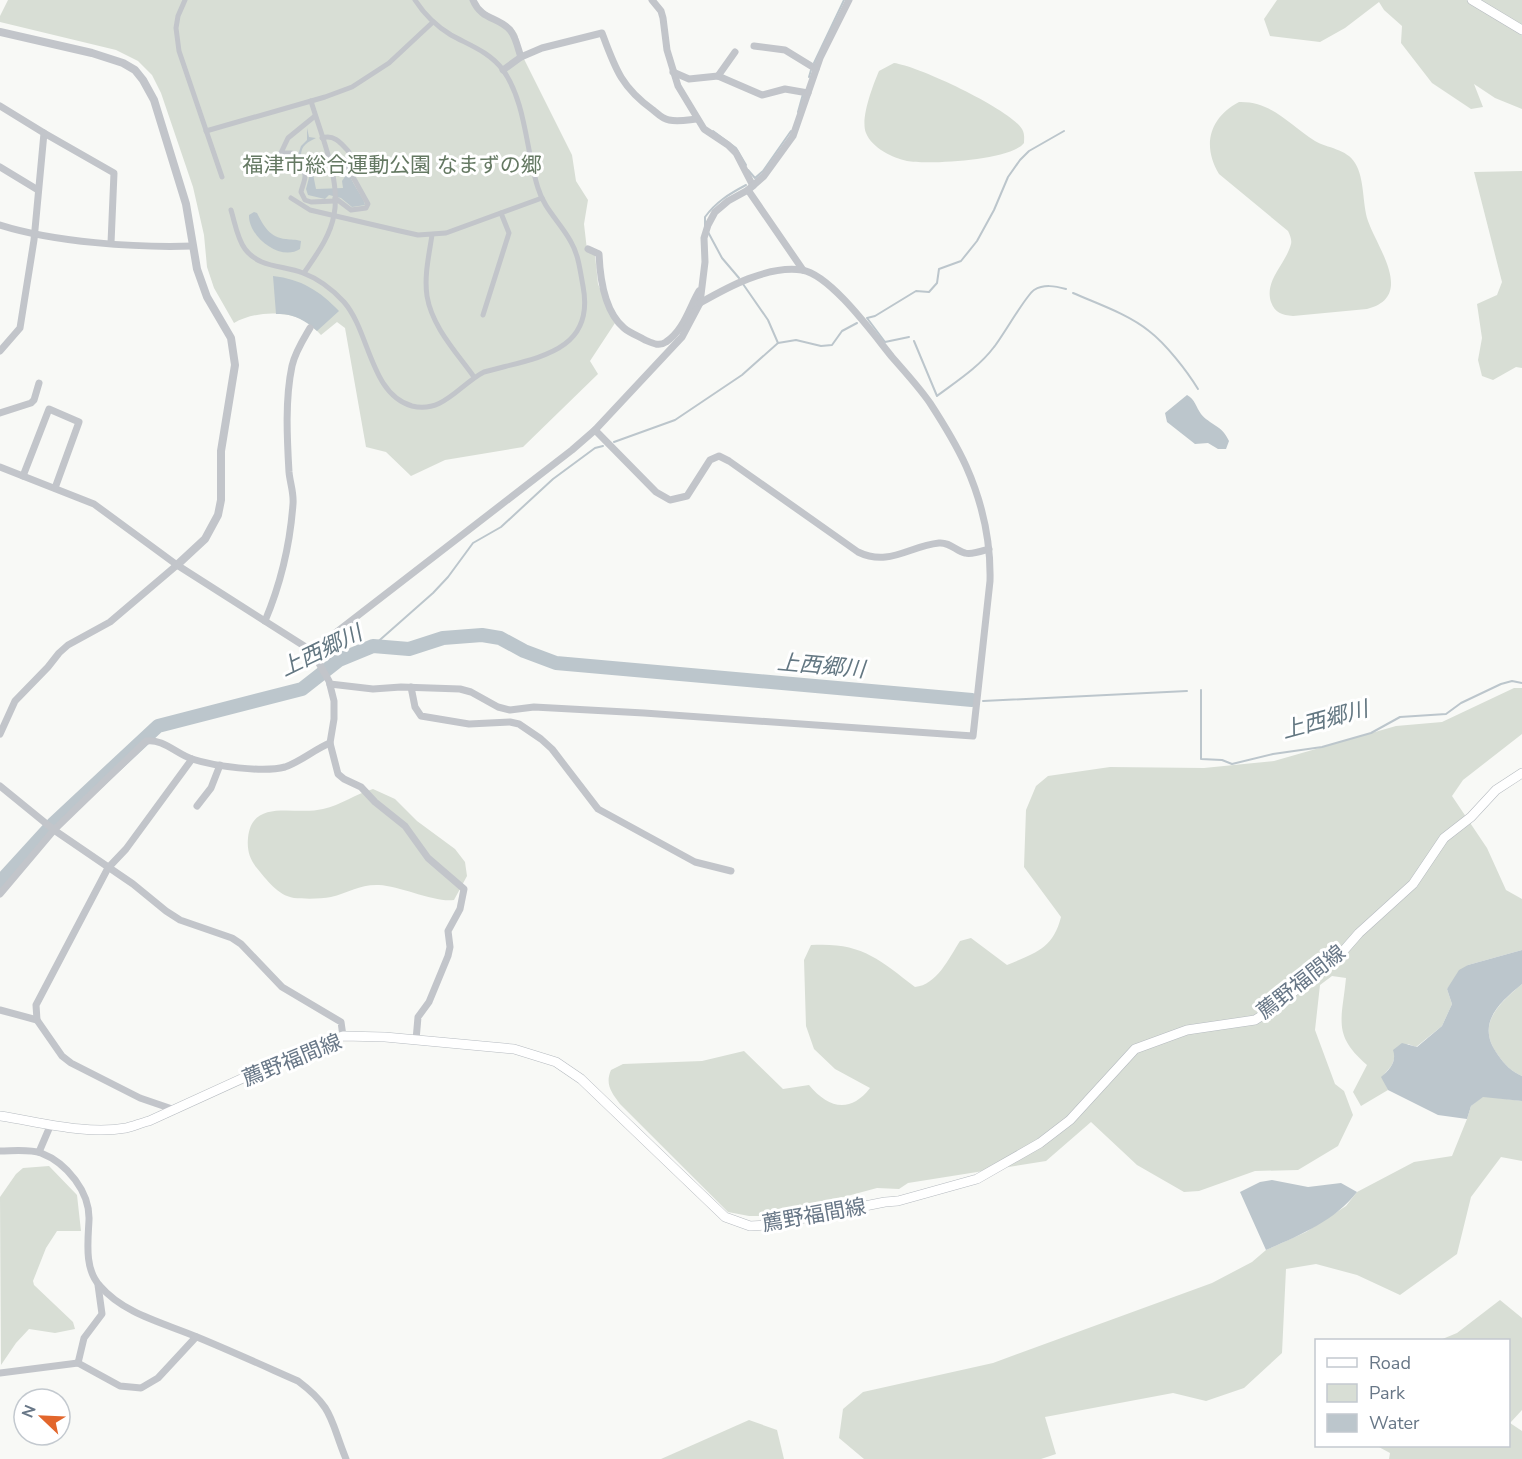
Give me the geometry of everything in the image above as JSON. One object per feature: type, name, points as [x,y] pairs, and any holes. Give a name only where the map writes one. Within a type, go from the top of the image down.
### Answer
[{"type":"main road","points":[[1472,0],[1522,30]]},
{"type":"main road","name":"薦野福間線","points":[[0,1116],[108,1130],[127,1128],[175,1110],[322,1042],[343,1036],[386,1037],[514,1049],[565,1067],[581,1079],[725,1217],[739,1223],[750,1226],[769,1225],[898,1201],[977,1179],[1040,1143],[1070,1120],[1135,1049],[1187,1030],[1255,1020],[1277,1006],[1338,957],[1384,908],[1413,884],[1444,838],[1471,817],[1496,790],[1522,773]]},
{"type":"street","points":[[185,0],[178,16],[176,39],[222,177]]},
{"type":"street","points":[[231,210],[242,244],[252,257],[269,266],[304,273],[325,285],[349,309],[358,324],[381,380],[391,395],[399,400],[420,407],[436,405],[451,397],[474,377],[484,372],[557,350],[573,339],[584,318],[585,297],[577,255],[566,232],[542,198],[515,93],[503,70],[482,51],[448,33],[433,22],[415,0]]},
{"type":"street","points":[[473,0],[482,13],[512,32],[520,57]]},
{"type":"street","points":[[329,682],[373,689],[411,687],[460,689],[471,692],[498,707],[510,710],[534,707],[973,735],[990,580],[984,522],[967,468],[931,405],[856,313],[822,281],[803,270],[751,188],[736,153],[728,145],[709,134],[697,118],[678,86],[667,50],[661,11],[652,0]]},
{"type":"street","points":[[312,651],[595,430],[675,347],[689,327],[700,303],[706,229],[715,212],[728,201],[751,188],[772,167],[793,136],[816,69],[849,0]]},
{"type":"street","points":[[206,131],[352,87],[389,63],[433,22]]},
{"type":"street","points":[[0,32],[110,58],[135,70],[150,90],[186,204],[202,284],[231,338],[235,365],[221,451],[218,515],[206,539],[110,622],[58,653],[48,667],[15,701],[0,734]]},
{"type":"street","points":[[503,70],[520,57],[542,48],[602,33],[614,66],[627,88],[639,100],[665,119],[683,121],[697,118]]},
{"type":"street","points":[[754,46],[785,50],[816,69]]},
{"type":"street","points":[[718,76],[735,52]]},
{"type":"street","points":[[673,72],[689,79],[718,76],[762,95],[785,89],[808,93]]},
{"type":"street","points":[[304,273],[326,239],[334,216],[335,200],[331,171],[311,101]]},
{"type":"street","points":[[0,106],[114,173],[111,243]]},
{"type":"street","points":[[315,116],[293,133],[280,155],[292,153],[293,158],[304,172],[301,192],[305,200],[311,202],[335,200],[351,210],[366,208],[368,204],[348,168],[347,149],[331,136],[322,138]]},
{"type":"street","points":[[0,351],[21,328],[44,133]]},
{"type":"street","points":[[0,167],[38,190]]},
{"type":"street","points":[[331,171],[348,168]]},
{"type":"street","points":[[291,198],[310,210],[409,233],[432,235],[447,232],[542,198]]},
{"type":"street","points":[[483,315],[509,233],[501,213]]},
{"type":"street","points":[[0,225],[90,242],[194,246]]},
{"type":"street","points":[[432,235],[426,282],[429,304],[439,328],[474,377]]},
{"type":"street","points":[[588,249],[599,254],[602,286],[608,304],[621,326],[655,344],[662,344],[675,334],[702,286]]},
{"type":"street","points":[[700,303],[727,287],[752,278],[787,270],[803,270]]},
{"type":"street","points":[[265,621],[283,571],[293,503],[289,474],[292,365],[310,328]]},
{"type":"street","points":[[0,413],[31,403],[39,383]]},
{"type":"street","points":[[23,476],[49,410],[79,422],[55,488]]},
{"type":"street","points":[[595,430],[656,492],[670,500],[687,496],[710,460],[719,456],[867,556],[883,559],[938,543],[952,545],[970,554],[988,549]]},
{"type":"street","points":[[2,470],[94,504],[177,565],[312,651],[329,682],[334,701],[330,743],[338,774],[361,787],[375,802],[405,826],[428,858],[464,889],[460,909],[448,931],[450,947],[448,956],[429,1002],[418,1017],[416,1040]]},
{"type":"street","points":[[411,687],[415,707],[421,716],[469,724],[510,722],[519,724],[552,749],[598,808],[694,862],[731,871]]},
{"type":"street","points":[[0,894],[54,830],[146,741],[154,740],[192,759],[220,765],[267,770],[286,766],[330,743]]},
{"type":"street","points":[[175,1110],[140,1098],[71,1063],[62,1056],[37,1020],[36,1005],[108,868],[126,849],[192,759]]},
{"type":"street","points":[[197,806],[211,788],[220,765]]},
{"type":"street","points":[[0,786],[46,824],[133,884],[166,911],[180,920],[232,938],[241,944],[282,987],[341,1022],[343,1036]]},
{"type":"street","points":[[0,1010],[37,1020]]},
{"type":"street","points":[[39,1152],[51,1124]]},
{"type":"street","points":[[0,1151],[39,1152],[53,1159],[72,1174],[83,1194],[88,1209],[88,1254],[98,1285],[102,1314],[84,1338],[78,1363]]},
{"type":"street","points":[[98,1285],[132,1310],[298,1381],[314,1393],[327,1408],[346,1459]]},
{"type":"street","points":[[0,1373],[78,1363],[120,1386],[141,1388],[158,1378],[196,1336]]},
{"type":"green space","name":"福津市総合運動公園 なまずの郷","points":[[8,0],[475,0],[481,9],[512,27],[517,34],[524,59],[572,155],[576,181],[588,200],[584,224],[587,250],[595,255],[598,284],[615,323],[590,361],[598,374],[523,447],[445,460],[411,476],[386,452],[366,447],[345,328],[337,322],[321,335],[303,320],[277,314],[250,316],[234,323],[214,288],[207,267],[204,235],[193,187],[161,93],[152,75],[138,61],[116,50],[0,22],[0,16]]},
{"type":"green space","points":[[1277,0],[1522,0],[1522,109],[1495,98],[1474,84],[1483,107],[1471,109],[1432,83],[1401,43],[1402,26],[1384,10],[1379,2],[1345,28],[1320,42],[1270,36],[1264,19]]},
{"type":"green space","points":[[894,63],[942,80],[983,100],[1022,129],[1024,143],[1004,154],[950,162],[907,161],[883,151],[866,133],[865,119],[868,102],[879,71]]},
{"type":"green space","points":[[1239,102],[1261,105],[1271,110],[1315,141],[1347,155],[1355,163],[1360,176],[1368,221],[1389,271],[1391,283],[1389,294],[1381,303],[1367,309],[1293,316],[1282,314],[1275,309],[1271,302],[1270,286],[1291,242],[1288,231],[1219,174],[1211,153],[1211,134],[1215,124],[1221,116]]},
{"type":"green space","points":[[1522,171],[1522,368],[1516,367],[1493,380],[1482,376],[1478,360],[1482,338],[1477,304],[1497,295],[1502,282],[1474,172]]},
{"type":"green space","points":[[1514,688],[1522,688],[1522,734],[1463,780],[1452,796],[1487,848],[1506,890],[1522,899],[1522,950],[1468,965],[1447,989],[1452,1004],[1442,1026],[1416,1047],[1408,1044],[1395,1056],[1392,1065],[1382,1077],[1388,1090],[1361,1106],[1353,1092],[1367,1065],[1348,1045],[1344,1035],[1342,1016],[1346,978],[1332,976],[1320,985],[1315,1030],[1335,1084],[1344,1091],[1353,1115],[1338,1146],[1298,1170],[1255,1171],[1199,1191],[1184,1192],[1137,1165],[1091,1122],[1046,1161],[908,1183],[899,1189],[877,1188],[773,1216],[749,1216],[728,1212],[620,1104],[610,1088],[611,1070],[623,1064],[702,1061],[744,1051],[783,1089],[809,1085],[831,1103],[847,1105],[855,1102],[870,1088],[835,1069],[814,1049],[806,1026],[804,960],[811,945],[843,946],[856,949],[879,960],[915,987],[923,985],[936,976],[960,941],[971,938],[1007,965],[1042,948],[1058,928],[1061,917],[1024,867],[1026,810],[1036,786],[1048,776],[1110,767],[1204,768],[1274,761],[1396,726],[1442,722]]},
{"type":"green space","points":[[373,789],[395,799],[417,821],[455,849],[465,862],[467,876],[454,900],[438,899],[379,885],[360,887],[327,898],[294,898],[277,890],[254,864],[249,853],[248,838],[251,825],[257,817],[276,811],[323,809]]},
{"type":"green space","points":[[1522,984],[1522,1076],[1506,1065],[1491,1044],[1489,1024],[1498,1007]]},
{"type":"green space","points":[[1483,1096],[1522,1101],[1522,1161],[1501,1157],[1471,1197],[1457,1254],[1400,1295],[1357,1275],[1316,1264],[1286,1269],[1282,1353],[1244,1388],[1206,1401],[1173,1393],[1045,1417],[1056,1454],[1041,1459],[864,1459],[839,1438],[843,1409],[863,1392],[993,1363],[1212,1283],[1252,1262],[1266,1250],[1306,1232],[1346,1206],[1357,1192],[1414,1162],[1452,1156],[1471,1106]]},
{"type":"green space","points":[[49,1166],[77,1195],[81,1231],[57,1231],[46,1248],[33,1281],[34,1285],[73,1322],[75,1329],[55,1333],[29,1329],[1,1365],[0,1197],[23,1168]]},
{"type":"green space","points":[[1500,1300],[1522,1318],[1522,1410],[1510,1423],[1510,1339],[1442,1339],[1457,1333]]},
{"type":"green space","points":[[749,1420],[777,1430],[784,1459],[661,1459]]},
{"type":"green space","points":[[1510,1423],[1522,1431],[1522,1459],[1389,1459],[1390,1453],[1379,1447],[1510,1447]]},
{"type":"water","points":[[307,128],[309,137],[316,138],[304,147],[301,156],[312,169],[316,189],[343,188],[342,181],[346,175],[350,176],[365,205],[352,207],[341,198],[329,195],[325,199],[308,195],[306,189],[310,174],[298,155],[301,146],[307,140]]},
{"type":"water","points":[[254,212],[268,230],[276,236],[301,241],[300,249],[283,252],[267,245],[259,238],[250,223],[249,215]]},
{"type":"water","points":[[273,276],[309,287],[339,311],[317,331],[298,318],[276,314]]},
{"type":"water","points":[[1187,395],[1194,401],[1204,418],[1226,436],[1229,441],[1226,449],[1218,449],[1208,443],[1195,444],[1167,422],[1165,413]]},
{"type":"water","points":[[1522,950],[1522,984],[1498,1007],[1489,1024],[1489,1034],[1491,1044],[1500,1058],[1522,1076],[1522,1101],[1483,1097],[1471,1106],[1467,1119],[1438,1115],[1388,1090],[1381,1077],[1392,1065],[1393,1050],[1402,1043],[1417,1047],[1442,1026],[1452,1004],[1447,989],[1459,970],[1468,965]]},
{"type":"water","points":[[1272,1180],[1308,1187],[1341,1183],[1357,1192],[1327,1219],[1266,1250],[1240,1192],[1260,1182]]},
{"type":"waterway","points":[[814,63],[844,0]]},
{"type":"waterway","points":[[809,77],[811,70]]},
{"type":"waterway","points":[[798,112],[803,94]]},
{"type":"waterway","points":[[713,131],[736,148],[746,165]]},
{"type":"waterway","points":[[748,170],[755,178],[763,171],[791,131]]},
{"type":"waterway","points":[[909,337],[885,342],[867,318],[875,316],[916,291],[929,292],[937,283],[939,269],[961,261],[977,241],[1008,177],[1020,160],[1029,151],[1064,131]]},
{"type":"waterway","points":[[705,227],[705,217],[714,207],[728,195],[746,185]]},
{"type":"waterway","points":[[708,232],[722,258],[739,278]]},
{"type":"waterway","points":[[743,284],[768,320],[778,343]]},
{"type":"waterway","points":[[914,341],[937,396],[982,361],[998,342],[1030,293],[1050,286],[1066,289]]},
{"type":"waterway","points":[[1073,293],[1122,314],[1149,331],[1176,358],[1198,389]]},
{"type":"waterway","points":[[614,442],[675,420],[742,375],[778,343],[796,340],[821,346],[832,345],[842,331],[857,323]]},
{"type":"waterway","points":[[373,646],[433,593],[473,543],[501,527],[553,479],[595,448],[603,446]]},
{"type":"waterway","name":"上西郷川","points":[[0,882],[54,823],[158,726],[302,689],[339,660],[373,646],[409,649],[443,638],[482,635],[500,638],[524,651],[556,663],[972,700]]},
{"type":"waterway","name":"上西郷川","points":[[1201,690],[1201,759],[1222,760],[1232,764],[1273,754],[1322,747],[1371,733],[1400,717],[1446,714],[1461,703],[1501,684],[1512,681],[1522,683]]},
{"type":"waterway","name":"上西郷川","points":[[983,701],[1187,691]]}]
